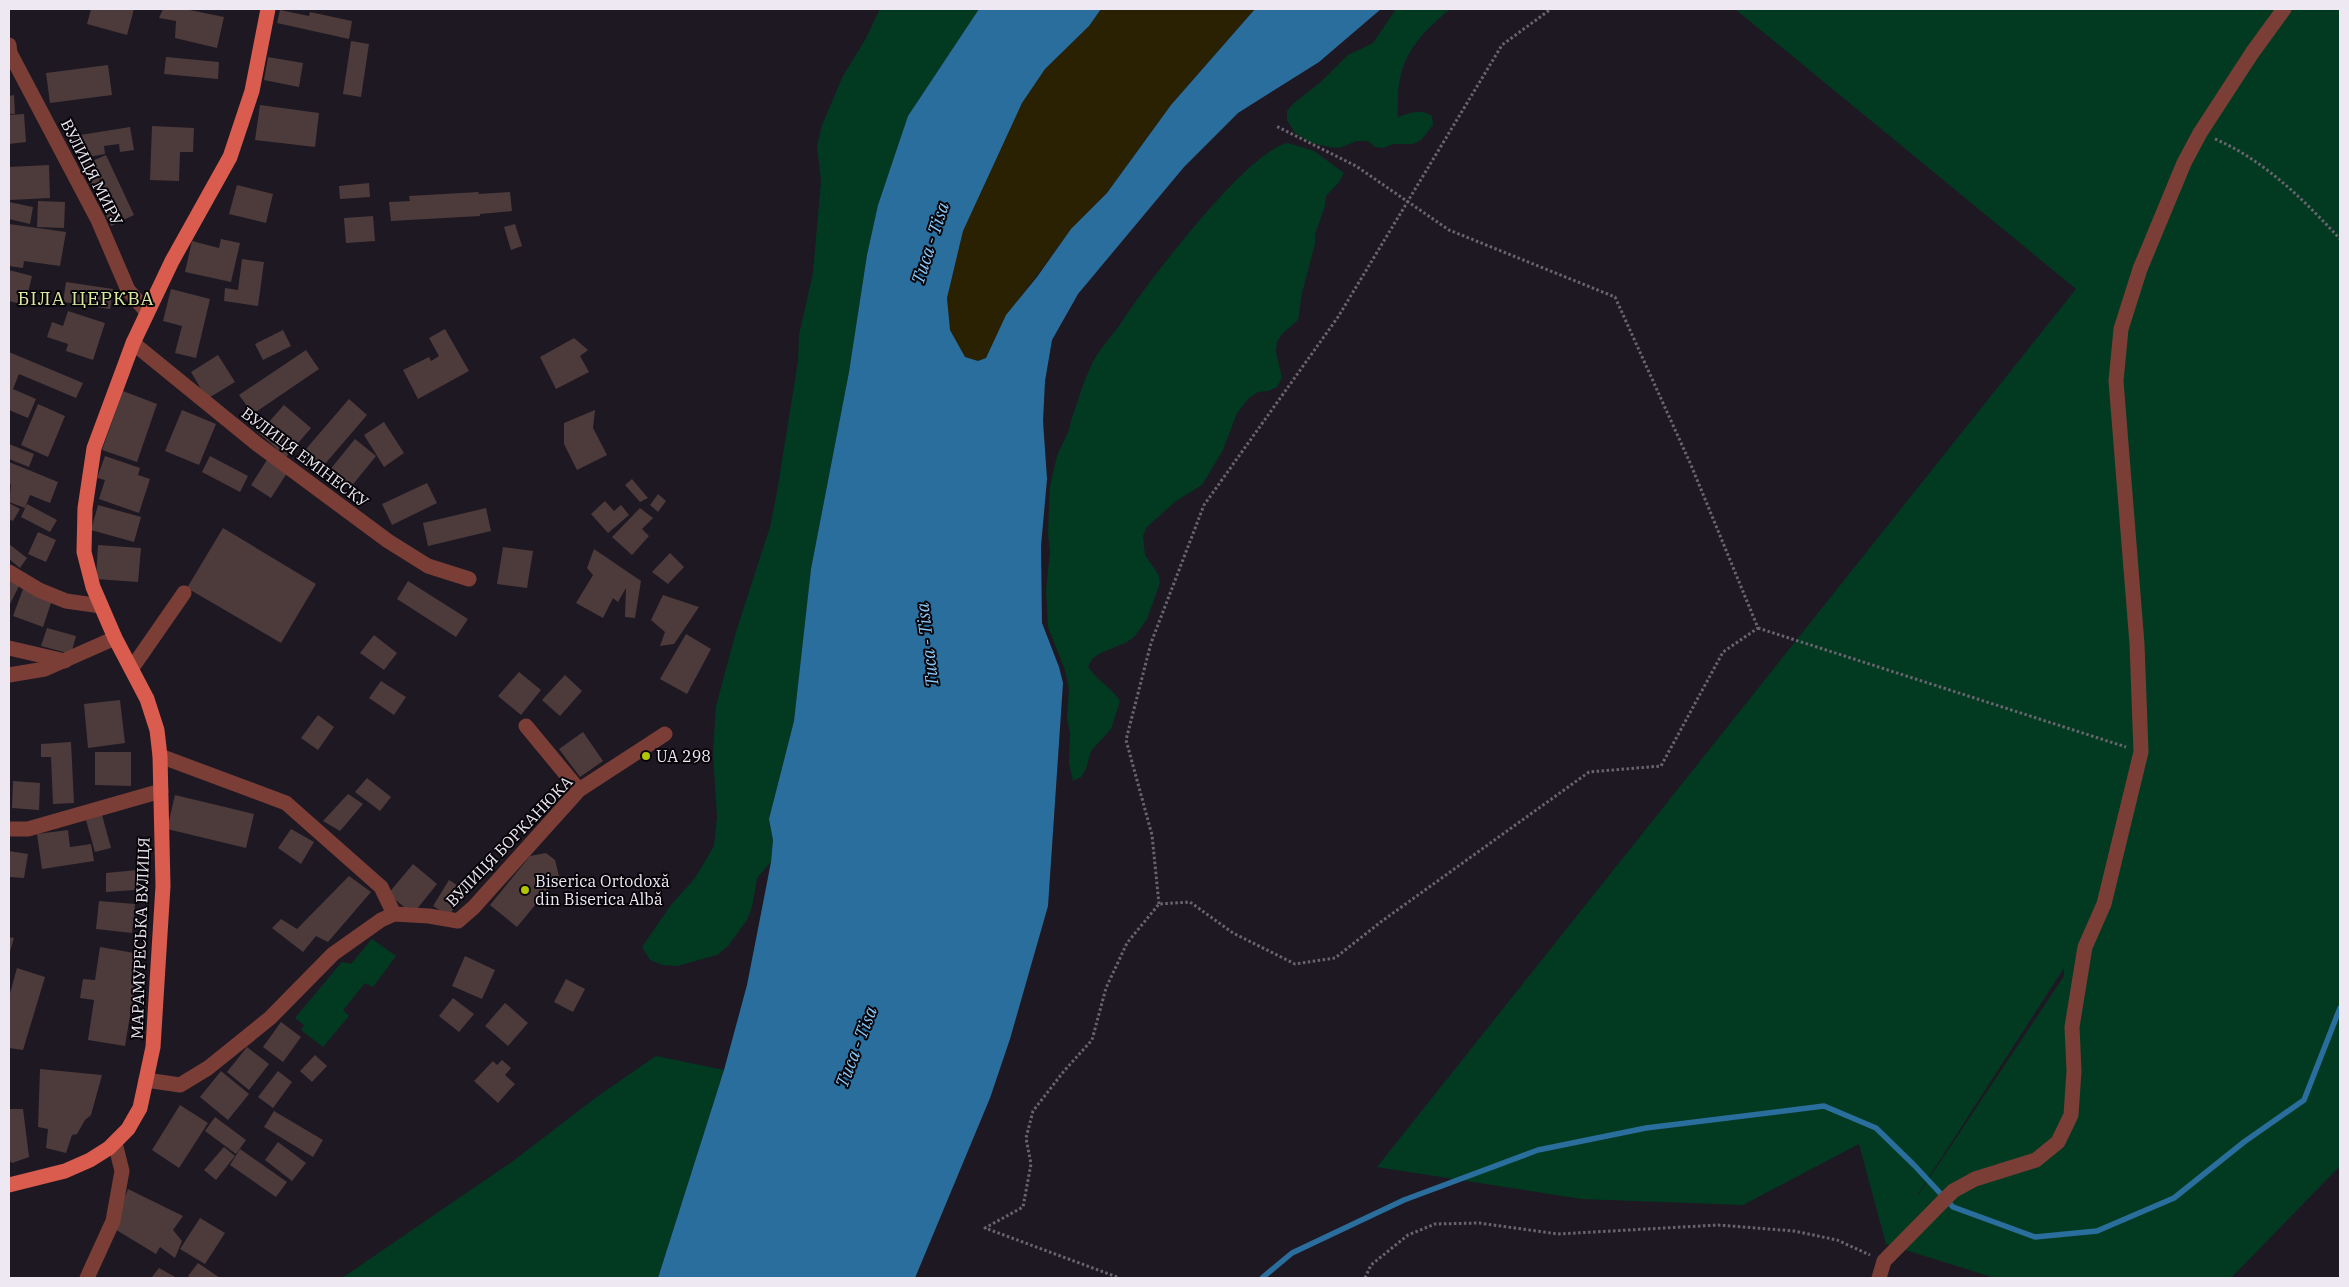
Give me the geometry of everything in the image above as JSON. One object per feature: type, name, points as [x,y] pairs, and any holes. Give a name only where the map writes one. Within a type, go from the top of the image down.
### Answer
[{"type":"main road","name":"МАРАМУРЕСЬКА ВУЛИЦЯ","points":[[9,1184],[65,1171],[90,1160],[114,1143],[128,1129],[140,1108],[153,1047],[163,886],[160,756],[157,730],[150,707],[132,668],[115,638],[93,588],[84,552],[85,508],[94,448],[133,343],[172,261],[230,157],[252,91],[268,9]]},
{"type":"street","points":[[1879,1278],[1884,1261],[1953,1191],[1975,1179],[2036,1160],[2058,1142],[2071,1116],[2074,1071],[2072,1027],[2085,947],[2104,904],[2142,752],[2137,644],[2116,380],[2121,329],[2140,269],[2184,163],[2200,132],[2252,53],[2284,9]]},
{"type":"street","name":"ВУЛИЦЯ МИРУ","points":[[9,46],[10,53],[98,220],[128,290],[147,312]]},
{"type":"street","name":"ВУЛИЦЯ ЕМІНЕСКУ","points":[[133,343],[257,444],[388,542],[428,566],[469,579]]},
{"type":"street","points":[[9,572],[39,590],[66,601],[102,606]]},
{"type":"street","points":[[132,668],[184,593]]},
{"type":"street","points":[[9,675],[45,669],[115,638]]},
{"type":"street","points":[[9,648],[65,660]]},
{"type":"street","points":[[526,726],[579,790]]},
{"type":"street","name":"ВУЛИЦЯ БОРКАНЮКА","points":[[394,914],[429,916],[458,921],[474,907],[579,790],[665,734]]},
{"type":"street","points":[[146,1080],[180,1085],[208,1068],[270,1018],[332,954],[380,920],[394,914],[381,888],[286,803],[160,756]]},
{"type":"street","points":[[9,829],[28,829],[161,791]]},
{"type":"street","points":[[87,1278],[113,1221],[122,1171],[114,1143]]},
{"type":"path","points":[[1117,1277],[986,1228],[1023,1207],[1031,1164],[1026,1138],[1033,1111],[1064,1071],[1092,1040],[1106,988],[1127,943],[1159,904],[1152,835],[1126,740],[1151,643],[1204,505],[1338,317],[1502,45],[1551,9]]},
{"type":"path","points":[[1276,126],[1356,166],[1449,230],[1615,298],[1691,465],[1758,628],[2142,752]]},
{"type":"path","points":[[2200,132],[2239,149],[2303,199],[2340,239]]},
{"type":"path","points":[[1159,904],[1190,902],[1233,933],[1295,964],[1335,958],[1390,915],[1589,772],[1661,766],[1723,652],[1758,628]]},
{"type":"path","points":[[1365,1278],[1371,1265],[1408,1235],[1435,1224],[1479,1223],[1558,1234],[1718,1225],[1794,1231],[1837,1240],[1884,1261]]},
{"type":"green space","points":[[880,9],[979,9],[908,116],[878,205],[867,255],[849,372],[811,569],[794,721],[769,819],[773,840],[771,862],[757,878],[752,907],[747,920],[728,946],[717,955],[677,966],[663,965],[650,960],[642,947],[671,905],[695,878],[714,846],[717,817],[713,753],[716,706],[736,632],[770,527],[777,492],[798,361],[799,335],[813,273],[821,181],[817,146],[822,125],[843,76],[865,40]]},
{"type":"green space","points":[[1396,9],[1450,9],[1429,28],[1413,47],[1402,69],[1399,82],[1398,117],[1419,112],[1432,116],[1433,125],[1421,140],[1413,144],[1393,144],[1384,148],[1375,147],[1368,141],[1357,141],[1339,148],[1311,143],[1295,133],[1287,120],[1287,111],[1322,81],[1348,55],[1373,43]]},
{"type":"green space","points":[[1735,9],[2340,9],[2340,1166],[2231,1278],[1995,1278],[1886,1244],[1859,1144],[1743,1205],[1581,1199],[1377,1167],[2076,289]],"holes":[[[2064,968],[2064,976],[1918,1195]]]},
{"type":"green space","points":[[1288,143],[1314,151],[1344,173],[1339,182],[1326,196],[1325,206],[1315,234],[1315,244],[1302,293],[1298,320],[1282,334],[1277,342],[1276,352],[1282,378],[1277,387],[1268,391],[1258,392],[1249,398],[1237,413],[1223,450],[1202,485],[1176,501],[1147,527],[1143,536],[1145,555],[1158,574],[1160,583],[1147,619],[1135,636],[1127,642],[1093,658],[1088,666],[1120,701],[1111,729],[1091,751],[1086,769],[1081,777],[1073,781],[1069,763],[1070,734],[1067,716],[1069,689],[1065,670],[1048,627],[1046,590],[1050,552],[1048,534],[1050,486],[1057,456],[1069,430],[1081,390],[1094,360],[1135,302],[1175,249],[1225,192],[1249,168],[1271,151]]},
{"type":"green space","points":[[372,939],[396,956],[373,987],[365,983],[343,1010],[349,1016],[323,1047],[301,1030],[304,1025],[295,1018],[342,962],[351,964]]},
{"type":"green space","points":[[656,1056],[724,1070],[658,1278],[342,1278],[513,1161],[598,1096]]},
{"type":"sand","points":[[1101,9],[1255,9],[1171,105],[1107,193],[1071,230],[1022,295],[986,359],[978,361],[965,358],[950,330],[947,298],[963,231],[1022,103],[1045,69],[1089,26]]},
{"type":"water","name":"Тиса - Tisa","points":[[979,9],[1101,9],[1089,26],[1045,69],[1022,103],[963,231],[947,298],[950,330],[965,357],[978,361],[986,358],[1006,315],[1037,277],[1071,229],[1107,193],[1171,105],[1255,9],[1381,9],[1319,62],[1238,113],[1184,167],[1078,294],[1052,340],[1045,381],[1043,421],[1047,479],[1041,546],[1042,623],[1059,667],[1063,683],[1048,906],[1010,1039],[990,1098],[915,1278],[658,1278],[724,1070],[747,985],[771,862],[773,840],[769,819],[794,721],[811,569],[849,372],[867,255],[878,205],[908,116]]},
{"type":"building","points":[[91,9],[134,9],[127,35],[87,24]]},
{"type":"building","points":[[163,9],[185,9],[224,17],[217,48],[175,38],[176,21],[159,18]]},
{"type":"building","points":[[280,10],[309,16],[310,12],[352,21],[349,39],[277,23]]},
{"type":"building","points":[[351,41],[369,44],[361,97],[343,94]]},
{"type":"building","points":[[166,57],[219,62],[218,79],[164,74]]},
{"type":"building","points":[[268,57],[303,63],[299,87],[264,80]]},
{"type":"building","points":[[108,65],[112,95],[50,103],[46,73]]},
{"type":"building","points":[[14,95],[15,114],[9,114],[9,96]]},
{"type":"building","points":[[260,105],[319,113],[315,147],[255,140]]},
{"type":"building","points":[[24,114],[26,142],[9,144],[9,115]]},
{"type":"building","points":[[152,126],[194,128],[193,152],[180,152],[179,181],[150,180]]},
{"type":"building","points":[[130,127],[134,150],[120,152],[119,144],[104,146],[105,154],[78,159],[74,136]]},
{"type":"building","points":[[106,155],[134,215],[111,226],[83,165]]},
{"type":"building","points":[[49,165],[50,198],[10,200],[9,167]]},
{"type":"building","points":[[369,183],[370,197],[340,199],[339,186]]},
{"type":"building","points":[[237,185],[273,194],[266,223],[229,214]]},
{"type":"building","points":[[479,192],[478,194],[510,192],[512,211],[480,214],[480,216],[391,221],[389,202],[410,201],[409,196]]},
{"type":"building","points":[[38,201],[65,202],[64,228],[37,227]]},
{"type":"building","points":[[9,202],[33,207],[30,224],[9,219]]},
{"type":"building","points":[[373,216],[375,241],[346,243],[344,218]]},
{"type":"building","points":[[9,224],[66,232],[60,266],[24,261],[23,268],[9,266]]},
{"type":"building","points":[[515,224],[522,246],[511,250],[504,227]]},
{"type":"building","points":[[221,239],[240,243],[231,282],[185,272],[192,241],[219,248]]},
{"type":"building","points":[[242,259],[264,262],[258,306],[224,301],[225,288],[238,290]]},
{"type":"building","points":[[9,270],[32,276],[25,305],[9,301]]},
{"type":"building","points":[[66,282],[113,289],[110,309],[63,302]]},
{"type":"building","points":[[171,289],[210,299],[196,358],[175,353],[182,326],[163,321]]},
{"type":"building","points":[[68,311],[105,323],[93,360],[66,351],[68,344],[47,337],[52,322],[63,326]]},
{"type":"building","points":[[445,329],[469,371],[418,399],[403,370],[429,357],[431,361],[439,356],[429,338]]},
{"type":"building","points":[[283,330],[291,346],[263,360],[255,344]]},
{"type":"building","points":[[574,338],[588,350],[580,356],[589,372],[556,389],[540,357]]},
{"type":"building","points":[[306,350],[319,369],[253,414],[239,395]]},
{"type":"building","points":[[9,352],[83,383],[76,398],[19,374],[13,389],[36,399],[28,418],[9,410]]},
{"type":"building","points":[[218,355],[235,382],[207,399],[191,372]]},
{"type":"building","points":[[123,391],[157,404],[137,462],[102,450]]},
{"type":"building","points":[[349,399],[367,415],[318,472],[300,456]]},
{"type":"building","points":[[38,404],[65,416],[48,457],[21,445]]},
{"type":"building","points":[[284,405],[311,428],[286,457],[259,433]]},
{"type":"building","points":[[182,410],[216,424],[199,465],[165,451]]},
{"type":"building","points":[[595,410],[593,428],[607,455],[577,470],[564,444],[564,423]]},
{"type":"building","points":[[384,422],[404,453],[384,467],[364,435]]},
{"type":"building","points":[[355,439],[376,456],[350,488],[329,471]]},
{"type":"building","points":[[9,444],[34,454],[29,467],[9,459]]},
{"type":"building","points":[[105,456],[140,468],[138,475],[150,479],[139,513],[99,499],[105,480],[97,478]]},
{"type":"building","points":[[210,456],[248,476],[240,492],[202,472]]},
{"type":"building","points":[[267,460],[287,473],[271,498],[251,485]]},
{"type":"building","points":[[9,462],[58,482],[50,503],[30,495],[25,508],[9,502],[11,485],[9,484]]},
{"type":"building","points":[[632,479],[648,498],[640,502],[625,485]]},
{"type":"building","points":[[427,483],[437,503],[392,525],[382,504]]},
{"type":"building","points":[[658,494],[666,501],[658,512],[650,505]]},
{"type":"building","points":[[605,501],[614,511],[621,505],[629,515],[608,533],[591,514]]},
{"type":"building","points":[[9,503],[20,509],[13,521],[9,519]]},
{"type":"building","points":[[27,504],[57,520],[50,532],[21,517]]},
{"type":"building","points":[[98,505],[141,517],[134,542],[91,530]]},
{"type":"building","points":[[486,508],[491,531],[428,546],[423,523]]},
{"type":"building","points":[[640,508],[653,518],[642,529],[649,536],[632,555],[612,537]]},
{"type":"building","points":[[223,528],[316,584],[281,643],[187,588]]},
{"type":"building","points":[[38,532],[56,540],[46,562],[28,554]]},
{"type":"building","points":[[9,544],[27,558],[20,568],[9,559]]},
{"type":"building","points":[[98,545],[141,548],[138,582],[96,579]]},
{"type":"building","points":[[503,547],[533,551],[527,588],[497,584]]},
{"type":"building","points":[[594,549],[641,581],[635,618],[625,617],[626,588],[618,602],[613,598],[603,618],[576,603],[593,575],[587,568]]},
{"type":"building","points":[[670,553],[684,567],[668,584],[652,572]]},
{"type":"building","points":[[9,578],[20,584],[9,606]]},
{"type":"building","points":[[408,581],[468,619],[456,637],[397,599]]},
{"type":"building","points":[[23,589],[52,600],[43,627],[13,616]]},
{"type":"building","points":[[663,595],[699,607],[674,644],[660,646],[665,632],[651,620]]},
{"type":"building","points":[[47,628],[76,636],[71,654],[41,646]]},
{"type":"building","points":[[686,634],[711,649],[687,694],[660,679]]},
{"type":"building","points":[[374,635],[397,653],[384,670],[360,653]]},
{"type":"building","points":[[519,672],[541,690],[521,715],[498,696]]},
{"type":"building","points":[[565,675],[582,691],[560,716],[542,700]]},
{"type":"building","points":[[381,681],[406,697],[394,715],[369,698]]},
{"type":"building","points":[[120,700],[125,743],[88,748],[84,704]]},
{"type":"building","points":[[318,715],[334,727],[318,750],[301,738]]},
{"type":"building","points":[[583,732],[603,761],[580,777],[559,749]]},
{"type":"building","points":[[71,742],[74,803],[53,804],[51,757],[41,757],[41,744]]},
{"type":"building","points":[[95,752],[131,752],[131,786],[95,785]]},
{"type":"building","points":[[367,778],[391,797],[380,811],[355,792]]},
{"type":"building","points":[[13,781],[40,783],[39,810],[12,808]]},
{"type":"building","points":[[348,794],[363,804],[340,831],[323,821]]},
{"type":"building","points":[[175,795],[254,814],[246,848],[167,829]]},
{"type":"building","points":[[102,815],[111,848],[95,852],[86,820]]},
{"type":"building","points":[[291,829],[314,842],[301,864],[278,848]]},
{"type":"building","points":[[68,830],[70,847],[91,844],[94,861],[42,869],[37,834]]},
{"type":"building","points":[[9,851],[28,854],[24,878],[9,877]]},
{"type":"building","name":"Biserica Ortodoxă din Biserica Albă","points":[[546,853],[555,860],[559,876],[517,927],[490,905],[530,856]]},
{"type":"building","points":[[413,864],[437,884],[413,914],[388,894]]},
{"type":"building","points":[[137,870],[135,890],[106,892],[106,873]]},
{"type":"building","points":[[349,876],[371,892],[328,942],[316,936],[303,952],[272,928],[281,919],[297,929]]},
{"type":"building","points":[[449,880],[465,890],[449,916],[433,906]]},
{"type":"building","points":[[99,901],[135,904],[132,933],[96,929]]},
{"type":"building","points":[[9,937],[14,938],[9,955]]},
{"type":"building","points":[[100,947],[140,954],[125,1046],[88,1040],[94,1000],[80,998],[83,979],[95,980]]},
{"type":"building","points":[[465,956],[495,970],[482,999],[452,986]]},
{"type":"building","points":[[17,968],[45,977],[23,1050],[9,1048],[9,997]]},
{"type":"building","points":[[566,979],[585,989],[573,1012],[554,1002]]},
{"type":"building","points":[[453,998],[474,1014],[459,1032],[439,1016]]},
{"type":"building","points":[[505,1003],[528,1023],[508,1046],[485,1026]]},
{"type":"building","points":[[281,1022],[301,1037],[283,1062],[263,1047]]},
{"type":"building","points":[[247,1047],[269,1064],[249,1090],[227,1072]]},
{"type":"building","points":[[315,1055],[327,1066],[312,1082],[300,1071]]},
{"type":"building","points":[[502,1060],[511,1068],[505,1075],[515,1084],[498,1103],[474,1081],[493,1061],[497,1065]]},
{"type":"building","points":[[40,1069],[102,1075],[91,1115],[85,1120],[77,1134],[72,1135],[66,1153],[46,1148],[48,1129],[38,1127]]},
{"type":"building","points":[[221,1071],[249,1094],[228,1120],[200,1097]]},
{"type":"building","points":[[278,1071],[292,1082],[273,1108],[258,1097]]},
{"type":"building","points":[[180,1105],[208,1123],[179,1168],[152,1150]]},
{"type":"building","points":[[9,1109],[23,1109],[29,1157],[12,1163],[9,1160]]},
{"type":"building","points":[[274,1111],[323,1140],[313,1157],[264,1127]]},
{"type":"building","points":[[215,1117],[246,1140],[236,1154],[205,1131]]},
{"type":"building","points":[[278,1142],[306,1163],[292,1181],[265,1160]]},
{"type":"building","points":[[224,1147],[235,1156],[216,1180],[204,1170]]},
{"type":"building","points":[[240,1149],[287,1182],[276,1197],[230,1165]]},
{"type":"building","points":[[128,1189],[183,1216],[173,1230],[182,1241],[175,1258],[160,1247],[156,1254],[113,1228]]},
{"type":"building","points":[[200,1218],[225,1233],[205,1264],[180,1249]]},
{"type":"building","points":[[198,1263],[220,1278],[191,1278],[188,1276]]},
{"type":"building","points":[[159,1268],[177,1278],[151,1278]]},
{"type":"waterway","points":[[1262,1278],[1292,1253],[1404,1200],[1538,1150],[1646,1128],[1824,1106],[1876,1128],[1953,1207],[2035,1237],[2097,1231],[2174,1198],[2244,1142],[2304,1100],[2340,1008]]},
{"type":"place","name":"UA 298","points":[[646,756]]},
{"type":"place","name":"Biserica Ortodoxă din Biserica Albă","points":[[525,890]]},
{"type":"district","name":"БІЛА ЦЕРКВА","points":[[86,298]]}]
